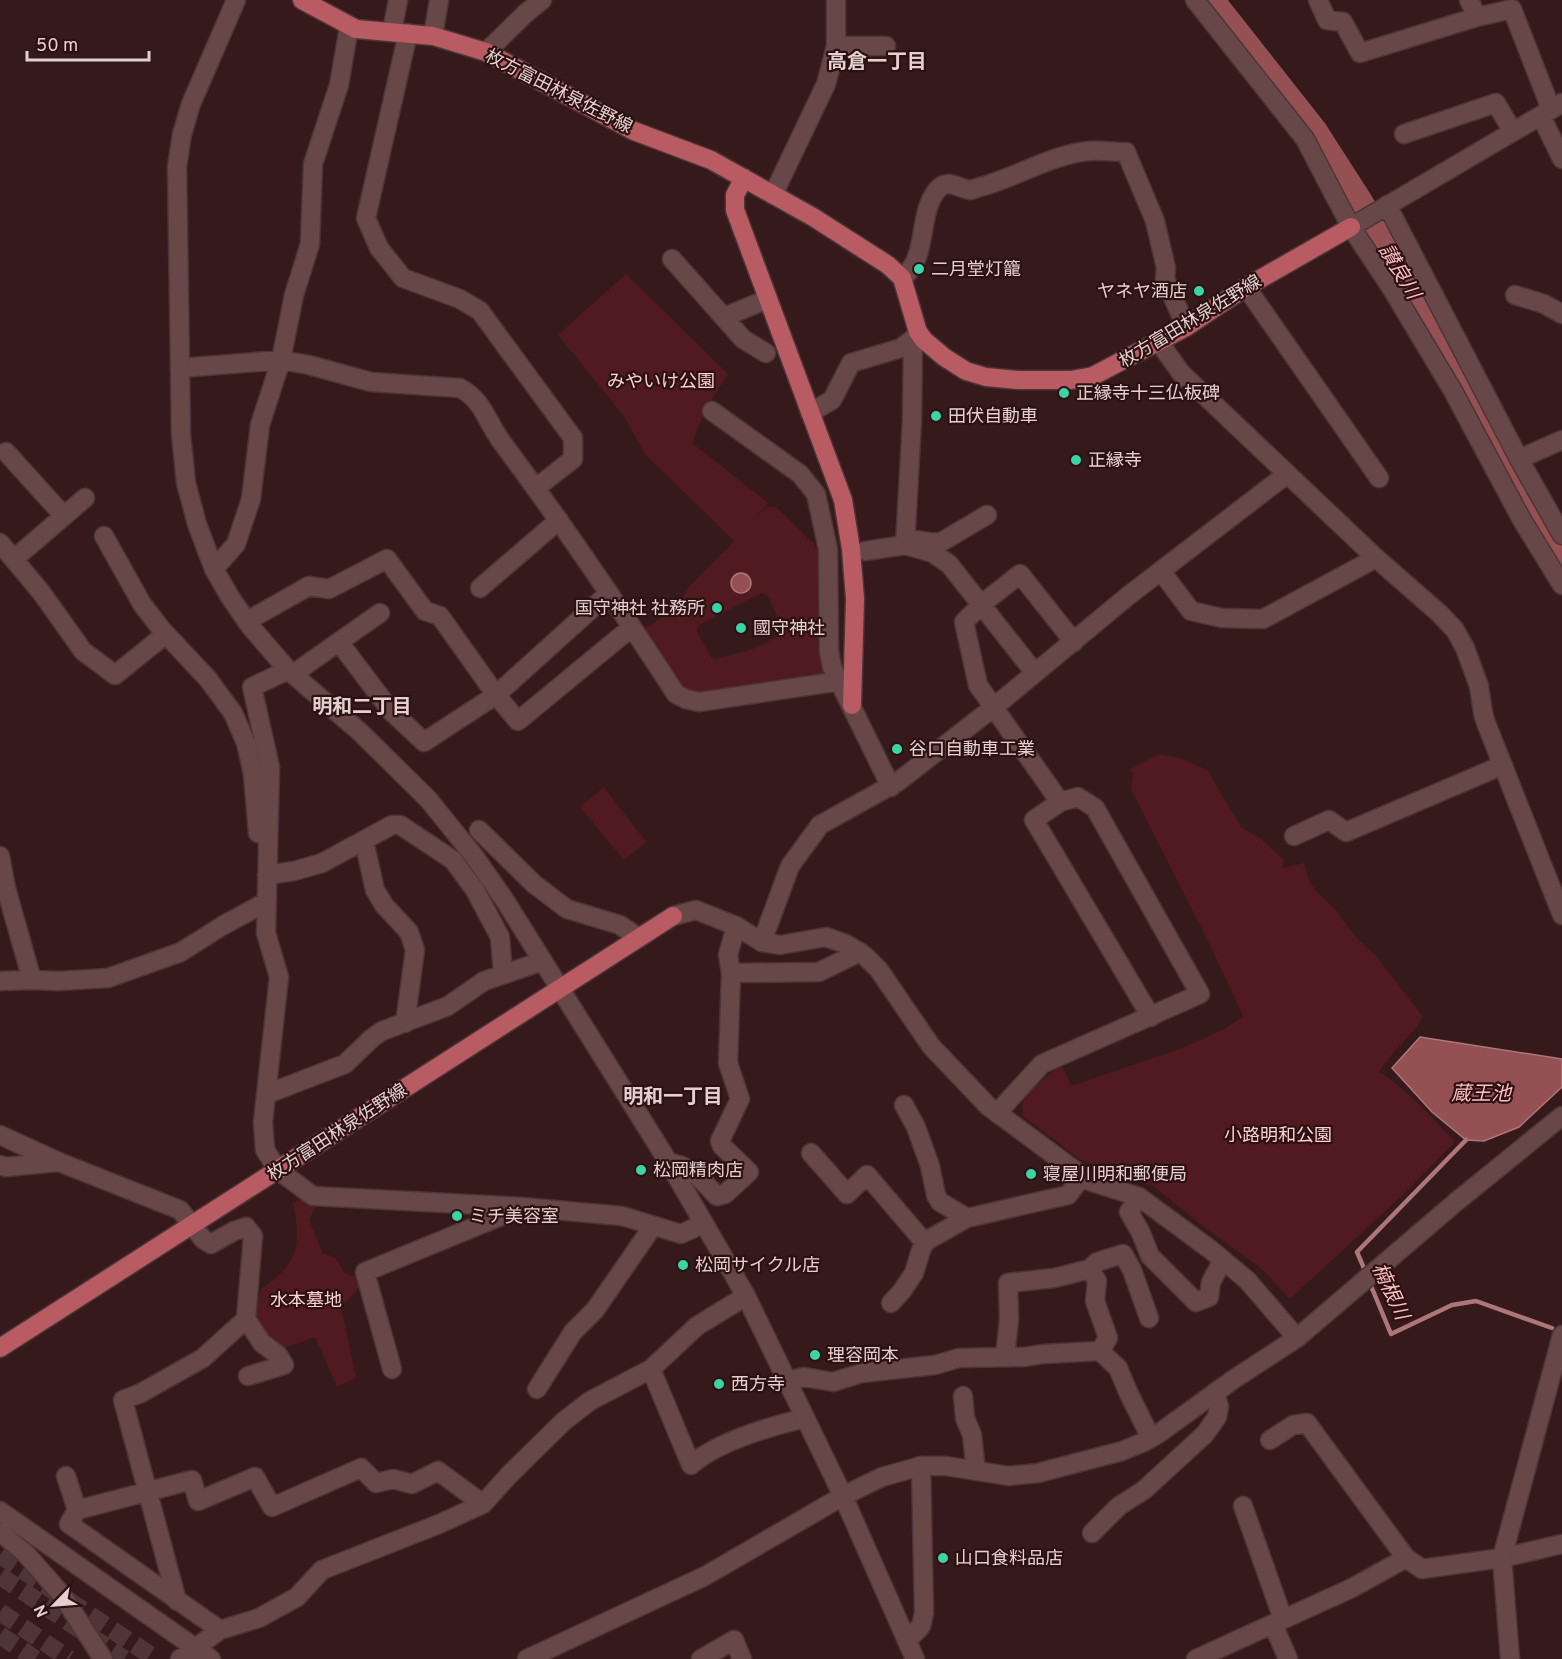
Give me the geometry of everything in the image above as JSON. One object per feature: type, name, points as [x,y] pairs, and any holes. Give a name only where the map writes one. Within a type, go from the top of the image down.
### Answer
[{"type":"main road","name":"枚方富田林泉佐野線","points":[[302,0],[349,27],[433,36],[486,52],[634,131],[711,160],[744,178],[813,217],[888,265],[902,278],[915,335],[966,371],[986,377],[1018,380],[1071,380],[1093,376],[1186,327],[1246,287],[1351,227]]},
{"type":"main road","points":[[744,178],[735,195],[735,210],[843,500],[851,549],[855,599],[852,705]]},
{"type":"main road","name":"枚方富田林泉佐野線","points":[[0,1348],[673,916]]},
{"type":"street","points":[[236,0],[191,104],[182,134],[177,167],[181,434],[186,483],[197,524],[214,569],[247,621],[291,672],[360,732],[428,799],[474,856],[504,899],[669,1163],[746,1296],[843,1496],[915,1659]]},
{"type":"street","points":[[398,0],[400,33],[366,218],[379,248],[403,278],[460,299],[480,311],[573,438],[573,459],[536,488]]},
{"type":"street","points":[[433,36],[439,0]]},
{"type":"street","points":[[486,52],[523,6],[542,0]]},
{"type":"street","points":[[773,195],[826,84],[837,46],[836,6],[820,0]]},
{"type":"street","points":[[1195,0],[1305,140],[1351,227],[1454,391],[1522,520],[1562,585]]},
{"type":"street","points":[[1318,0],[1327,20],[1343,22],[1360,53],[1477,17],[1512,9],[1551,109],[1562,159]]},
{"type":"street","points":[[1469,0],[1477,17]]},
{"type":"street","points":[[214,569],[236,544],[251,499],[260,425],[281,360],[294,295],[310,244],[314,164],[339,85],[349,27]]},
{"type":"street","points":[[837,46],[886,46]]},
{"type":"street","points":[[1404,134],[1496,104],[1513,132]]},
{"type":"street","points":[[1351,227],[1551,109]]},
{"type":"street","points":[[902,278],[910,272],[924,235],[928,210],[936,192],[943,185],[950,183],[971,190],[997,183],[1041,164],[1088,151],[1126,152],[1155,221],[1166,268],[1165,279],[1186,327]]},
{"type":"street","points":[[1387,205],[1562,535]]},
{"type":"street","points":[[672,259],[743,339],[766,353]]},
{"type":"street","points":[[1246,287],[1379,478]]},
{"type":"street","points":[[1515,295],[1544,304],[1562,314]]},
{"type":"street","points":[[724,317],[768,299]]},
{"type":"street","points":[[810,413],[832,400],[852,363],[901,348],[915,335]]},
{"type":"street","points":[[905,541],[915,335]]},
{"type":"street","points":[[1159,342],[1181,373],[1455,630],[1465,648],[1479,686],[1483,713],[1562,915]]},
{"type":"street","points":[[180,368],[281,360],[371,382],[460,388],[471,394],[480,404],[497,435],[560,520],[676,694],[699,702],[840,681]]},
{"type":"street","points":[[711,411],[800,474],[816,494],[834,549],[829,651],[832,667],[891,787]]},
{"type":"street","points":[[1520,459],[1562,440]]},
{"type":"street","points":[[6,453],[64,516]]},
{"type":"street","points":[[762,942],[790,866],[820,825],[891,787],[994,707],[1161,571],[1287,474]]},
{"type":"street","points":[[15,559],[85,498]]},
{"type":"street","points":[[866,551],[905,541],[935,543],[943,541],[987,515]]},
{"type":"street","points":[[480,588],[560,520]]},
{"type":"street","points":[[104,536],[142,604],[214,687],[233,713],[246,743],[253,774],[259,845],[267,873]]},
{"type":"street","points":[[905,541],[933,553],[949,564],[1035,673]]},
{"type":"street","points":[[0,543],[15,559],[84,651],[115,675],[166,634]]},
{"type":"street","points":[[1161,571],[1191,611],[1222,618],[1263,619],[1376,558]]},
{"type":"street","points":[[247,621],[309,586],[329,589],[387,559],[425,611],[440,616],[495,695],[518,721],[632,627]]},
{"type":"street","points":[[1060,802],[978,685],[964,622],[982,604],[1020,574],[1074,642]]},
{"type":"street","points":[[339,642],[391,711],[424,742],[495,695],[609,593]]},
{"type":"street","points":[[380,613],[291,672],[252,687],[270,767],[266,933],[279,977],[263,1122],[265,1150],[278,1170],[313,1196],[522,1207],[622,1216],[681,1234],[704,1224]]},
{"type":"street","points":[[1294,836],[1329,820],[1346,832],[1503,765]]},
{"type":"street","points":[[997,1113],[1042,1064],[1151,1017],[1200,994],[1095,808],[1078,797],[1060,802],[1035,819],[1151,1017]]},
{"type":"street","points":[[267,873],[294,872],[322,863],[392,825],[400,825],[453,860],[475,890],[500,937],[503,974]]},
{"type":"street","points":[[479,830],[534,884],[567,909],[620,925],[639,938]]},
{"type":"street","points":[[364,840],[375,890],[384,905],[409,932],[415,950],[405,1023]]},
{"type":"street","points":[[0,856],[6,888],[32,980]]},
{"type":"street","points":[[0,981],[108,978],[181,952],[266,902]]},
{"type":"street","points":[[673,916],[696,910],[736,926],[762,942],[780,945],[826,937],[860,952],[879,970],[931,1046],[997,1113],[1082,1177],[1139,1197],[1247,1280],[1297,1338]]},
{"type":"street","points":[[669,1163],[676,1163],[693,1172],[717,1196],[725,1194],[749,1172],[722,1146],[720,1141],[740,1100],[728,1063],[731,973],[728,955],[736,926]]},
{"type":"street","points":[[731,973],[819,972],[860,952]]},
{"type":"street","points":[[267,1094],[345,1064],[382,1031],[448,1006],[484,981],[543,962]]},
{"type":"street","points":[[904,1105],[916,1127],[940,1202],[967,1218]]},
{"type":"street","points":[[526,1659],[552,1654],[705,1576],[843,1496],[882,1477],[921,1466],[946,1466],[1009,1476],[1038,1473],[1122,1451],[1151,1438],[1297,1338],[1456,1202],[1562,1116]]},
{"type":"street","points":[[0,1135],[59,1162],[180,1210],[203,1239],[212,1244],[246,1227],[253,1236],[246,1319],[262,1344],[278,1354],[284,1365],[248,1376]]},
{"type":"street","points":[[811,1153],[847,1194],[867,1175],[925,1243]]},
{"type":"street","points":[[0,1165],[6,1167],[59,1162]]},
{"type":"street","points":[[891,1303],[914,1273],[925,1243],[967,1218],[1068,1195],[1082,1177]]},
{"type":"street","points":[[1139,1197],[1129,1212],[1150,1256],[1196,1302],[1209,1297],[1211,1282],[1223,1260]]},
{"type":"street","points":[[392,1369],[365,1272],[522,1207]]},
{"type":"street","points":[[537,1389],[573,1332],[595,1310],[653,1226]]},
{"type":"street","points":[[1005,1357],[1009,1319],[1008,1283],[1054,1278],[1090,1269],[1097,1262],[1123,1254],[1132,1270],[1149,1318]]},
{"type":"street","points":[[1132,1270],[1153,1259]]},
{"type":"street","points":[[1090,1269],[1097,1281],[1095,1301],[1108,1338],[1100,1351]]},
{"type":"street","points":[[187,1654],[220,1630],[259,1618],[297,1597],[322,1570],[439,1524],[483,1504],[564,1421],[590,1401],[651,1369],[697,1326],[746,1296]]},
{"type":"street","points":[[177,1601],[123,1400],[141,1393],[203,1358],[246,1319]]},
{"type":"street","points":[[1510,1659],[1502,1558],[1562,1335]]},
{"type":"street","points":[[788,1381],[804,1377],[833,1382],[861,1373],[936,1365],[959,1358],[1100,1351],[1119,1368],[1151,1438]]},
{"type":"street","points":[[651,1369],[691,1465],[701,1456],[768,1427],[805,1418]]},
{"type":"street","points":[[1092,1533],[1119,1506],[1144,1490],[1205,1434],[1217,1417],[1219,1407],[1215,1393]]},
{"type":"street","points":[[963,1396],[965,1418],[972,1436],[976,1471]]},
{"type":"street","points":[[1270,1440],[1293,1425],[1307,1423],[1406,1558],[1422,1569],[1502,1558],[1562,1544]]},
{"type":"street","points":[[907,1641],[921,1626],[924,1613],[921,1466]]},
{"type":"street","points":[[220,1630],[69,1524],[77,1510],[192,1480],[198,1501],[255,1477],[272,1507],[361,1468],[376,1482],[393,1479],[412,1484],[438,1471],[483,1504]]},
{"type":"street","points":[[66,1476],[77,1510]]},
{"type":"street","points":[[1243,1506],[1288,1659]]},
{"type":"street","points":[[0,1512],[187,1654],[211,1659]]},
{"type":"street","points":[[0,1532],[26,1554],[62,1595],[103,1659]]},
{"type":"street","points":[[1196,1659],[1352,1588],[1406,1558]]},
{"type":"street","points":[[701,1659],[734,1640],[742,1659]]},
{"type":"green space","name":"みやいけ公園","points":[[626,274],[728,374],[706,408],[692,443],[768,503],[752,522],[766,507],[776,507],[815,545],[820,554],[829,671],[812,682],[714,696],[687,691],[646,635],[646,627],[669,614],[680,603],[689,587],[734,541],[645,454],[623,415],[558,335]],"holes":[[[761,593],[767,595],[784,630],[782,634],[756,648],[716,659],[711,657],[697,632],[699,625]]]},
{"type":"green space","name":"小路明和公園","points":[[1159,754],[1180,758],[1207,770],[1241,827],[1261,839],[1283,859],[1283,868],[1304,863],[1309,881],[1316,891],[1335,909],[1354,935],[1377,957],[1423,1017],[1379,1072],[1409,1095],[1455,1142],[1410,1188],[1290,1299],[1262,1269],[1204,1227],[1155,1187],[1081,1160],[1023,1116],[1022,1104],[1026,1095],[1061,1064],[1071,1085],[1075,1085],[1182,1048],[1225,1029],[1243,1016],[1209,943],[1131,789],[1134,774],[1129,770]]},
{"type":"green space","points":[[604,787],[646,842],[624,860],[580,807]]},
{"type":"green space","name":"水本墓地","points":[[303,1199],[318,1202],[309,1220],[323,1254],[335,1257],[345,1274],[356,1276],[359,1288],[341,1307],[356,1378],[337,1387],[315,1337],[278,1350],[255,1314],[261,1289],[283,1271],[290,1262],[297,1242],[293,1202]]},
{"type":"water","points":[[737,573],[745,573],[751,579],[751,587],[745,593],[737,593],[731,587],[731,579]]},
{"type":"water","name":"蔵王池","points":[[1420,1037],[1562,1059],[1562,1087],[1519,1127],[1484,1141],[1466,1140],[1432,1112],[1392,1068]]},
{"type":"waterway","name":"讃良川","points":[[1210,0],[1314,132],[1357,199],[1444,346],[1562,561]]},
{"type":"waterway","name":"楠根川","points":[[1366,1273],[1357,1252],[1466,1140]]},
{"type":"waterway","name":"楠根川","points":[[1369,1281],[1391,1334],[1452,1305],[1476,1301],[1552,1328]]},
{"type":"tunnel","points":[[0,1555],[156,1659]]},
{"type":"tunnel","points":[[0,1576],[124,1659]]},
{"type":"tunnel","points":[[0,1612],[69,1659]]},
{"type":"tunnel","points":[[0,1635],[35,1659]]},
{"type":"place","name":"二月堂灯籠","points":[[919,269]]},
{"type":"place","name":"ヤネヤ酒店","points":[[1199,291]]},
{"type":"place","name":"正縁寺十三仏板碑","points":[[1064,393]]},
{"type":"place","name":"田伏自動車","points":[[936,416]]},
{"type":"place","name":"正縁寺","points":[[1076,460]]},
{"type":"place","name":"国守神社 社務所","points":[[717,608]]},
{"type":"place","name":"國守神社","points":[[741,628]]},
{"type":"place","name":"谷口自動車工業","points":[[897,749]]},
{"type":"place","name":"松岡精肉店","points":[[641,1170]]},
{"type":"place","name":"寝屋川明和郵便局","points":[[1031,1174]]},
{"type":"place","name":"ミチ美容室","points":[[457,1216]]},
{"type":"place","name":"松岡サイクル店","points":[[683,1265]]},
{"type":"place","name":"理容岡本","points":[[815,1355]]},
{"type":"place","name":"西方寺","points":[[719,1384]]},
{"type":"place","name":"山口食料品店","points":[[943,1558]]},
{"type":"district","name":"高倉一丁目","points":[[877,61]]},
{"type":"district","name":"明和二丁目","points":[[362,706]]},
{"type":"district","name":"明和一丁目","points":[[673,1096]]}]
